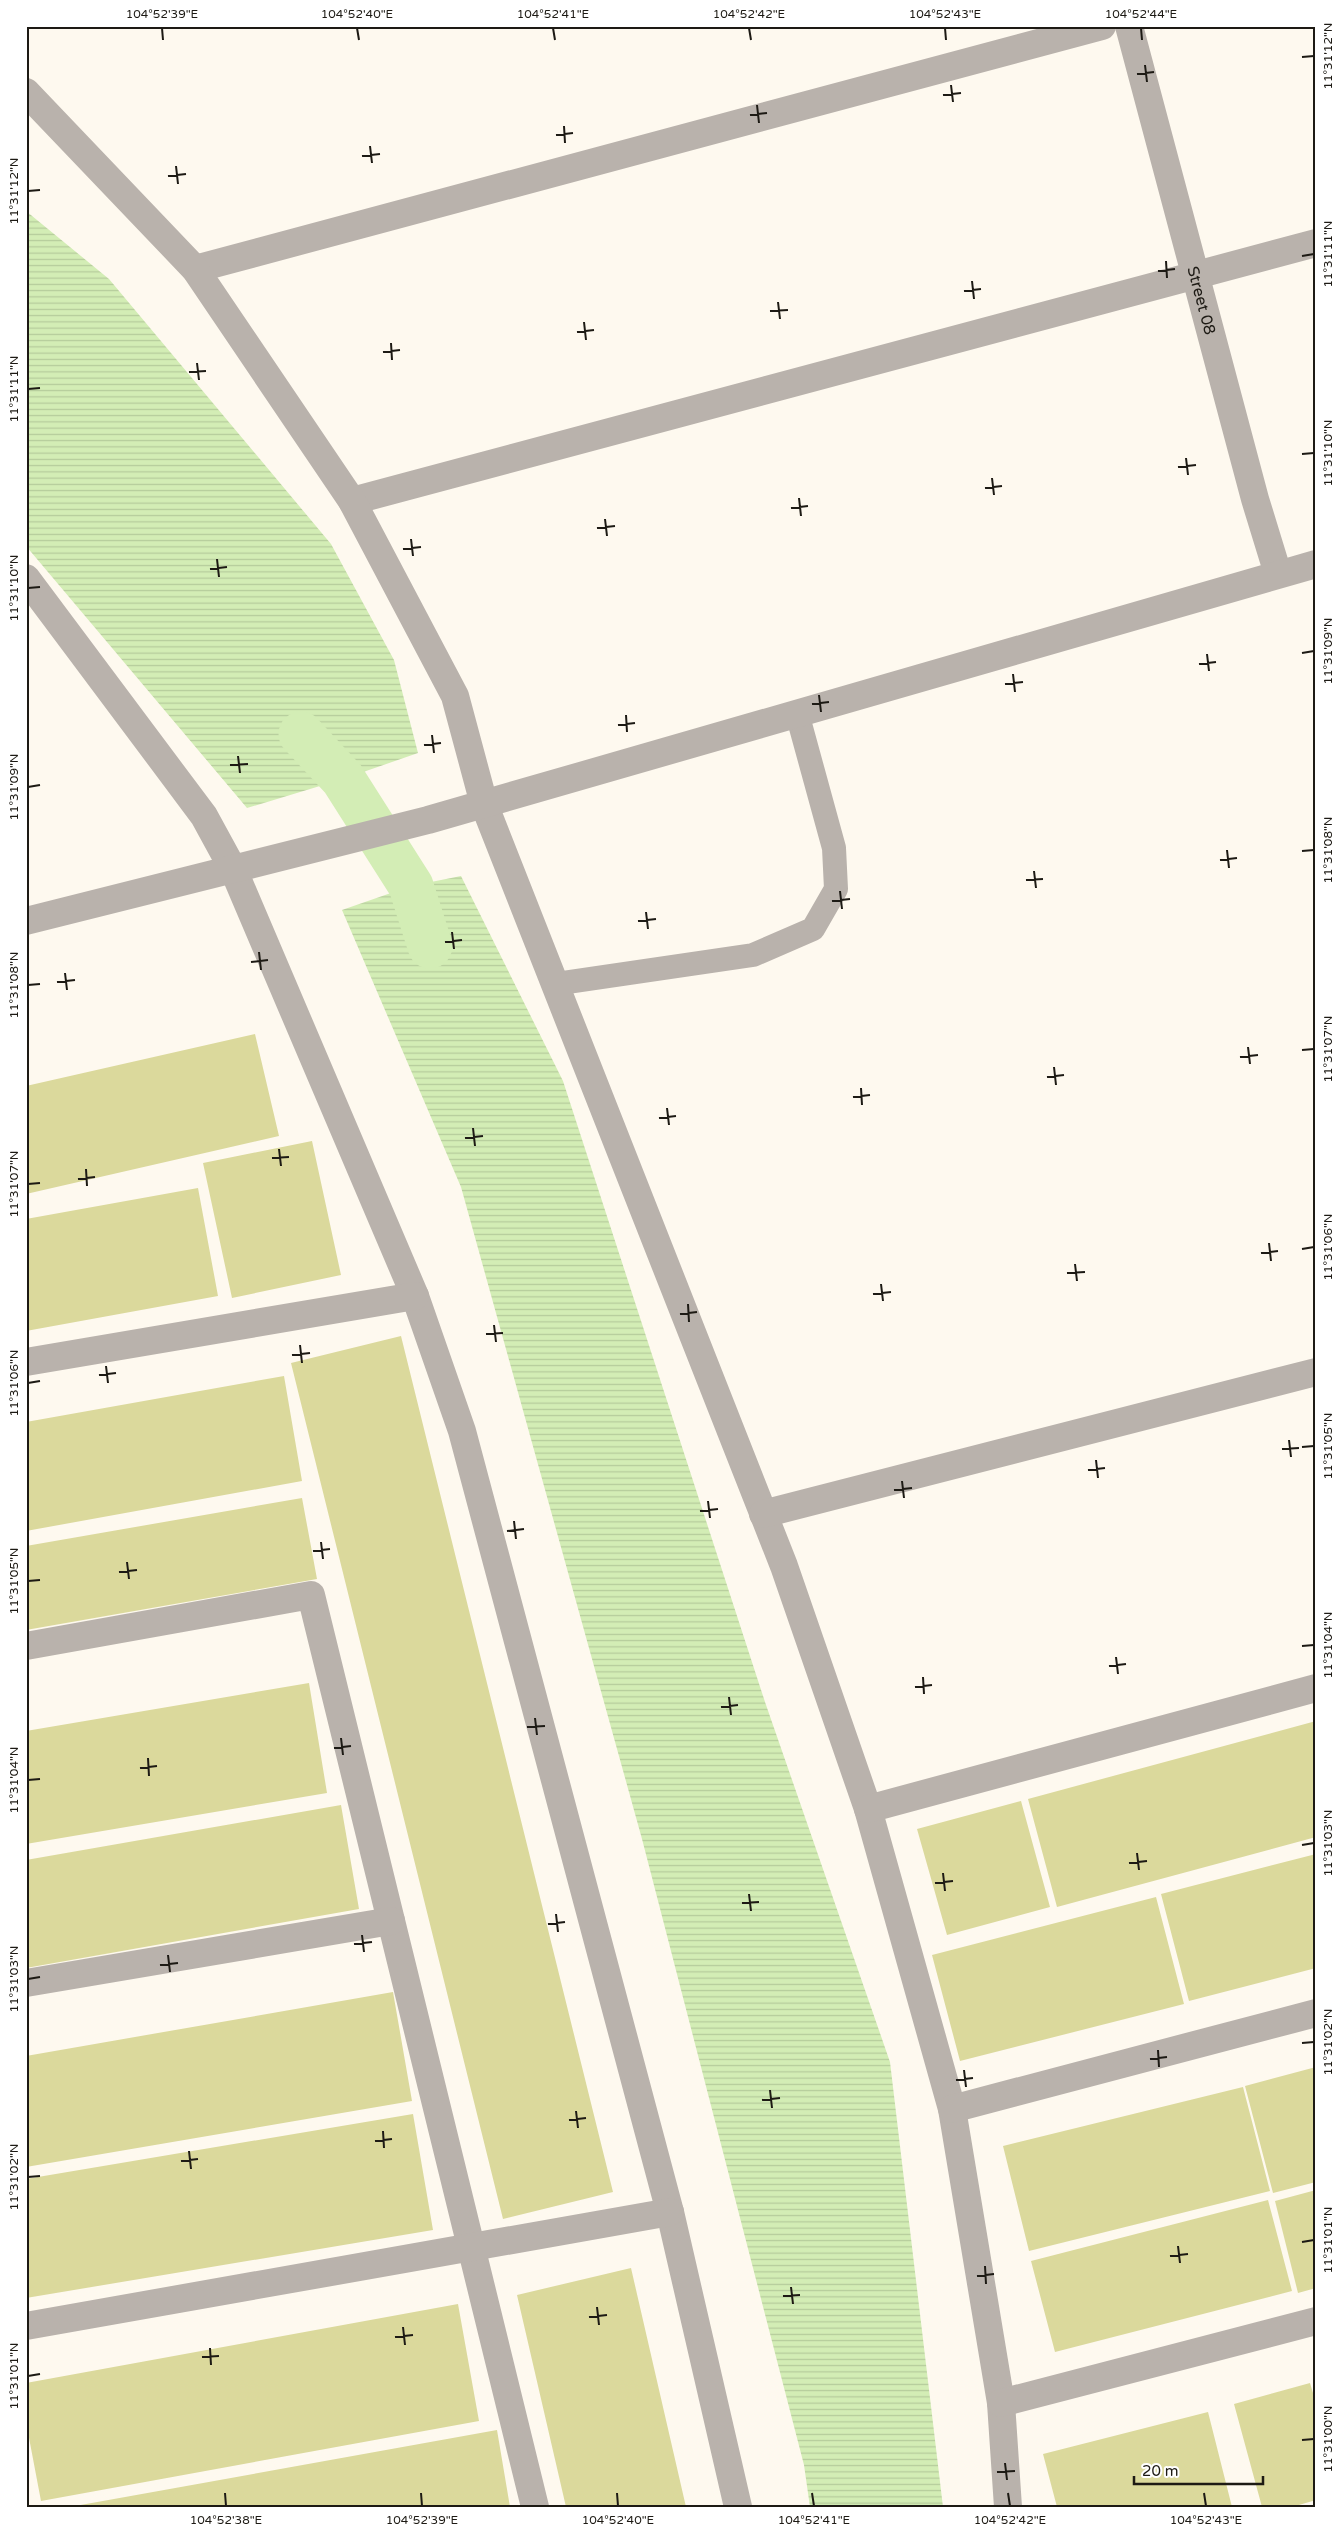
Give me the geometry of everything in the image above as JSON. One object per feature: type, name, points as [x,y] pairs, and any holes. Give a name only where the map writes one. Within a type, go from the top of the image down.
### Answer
[{"type":"street","points":[[195,269],[1102,26]]},
{"type":"street","name":"Street 08","points":[[1129,26],[1197,275],[1255,500],[1278,574]]},
{"type":"street","points":[[26,92],[195,269],[352,501],[455,696],[484,804],[784,1566],[868,1809],[952,2109],[1001,2402],[1008,2507]]},
{"type":"street","points":[[352,501],[1316,243]]},
{"type":"street","points":[[26,921],[234,871],[428,820],[1316,564]]},
{"type":"street","points":[[26,578],[204,816],[234,871],[415,1296],[462,1431],[670,2212],[738,2507]]},
{"type":"street","points":[[26,1362],[415,1296]]},
{"type":"street","points":[[763,1514],[1316,1372]]},
{"type":"street","points":[[26,1646],[311,1596],[535,2507]]},
{"type":"street","points":[[868,1809],[1316,1688]]},
{"type":"street","points":[[26,1984],[391,1921]]},
{"type":"street","points":[[952,2109],[1316,2013]]},
{"type":"street","points":[[26,2326],[670,2212]]},
{"type":"street","points":[[1001,2402],[1316,2320]]},
{"type":"lane","points":[[555,984],[753,955],[813,928],[836,889],[834,848],[797,714]]},
{"type":"shaded area","points":[[26,211],[109,279],[331,544],[394,660],[418,753],[343,779],[247,808],[26,546]]},
{"type":"shaded area","points":[[461,876],[563,1081],[765,1702],[890,2062],[943,2507],[810,2507],[804,2465],[642,1839],[461,1187],[342,910],[411,886]]},
{"type":"building","points":[[255,1034],[279,1136],[26,1194],[26,1086]]},
{"type":"building","points":[[312,1141],[341,1275],[232,1298],[203,1163]]},
{"type":"building","points":[[198,1188],[218,1296],[26,1331],[26,1219]]},
{"type":"building","points":[[401,1336],[613,2192],[503,2219],[291,1363]]},
{"type":"building","points":[[284,1376],[302,1481],[26,1531],[26,1422]]},
{"type":"building","points":[[302,1498],[317,1579],[26,1630],[26,1546]]},
{"type":"building","points":[[309,1683],[327,1793],[26,1844],[26,1731]]},
{"type":"building","points":[[1316,1721],[1316,1837],[1057,1907],[1028,1799]]},
{"type":"building","points":[[1021,1801],[1050,1907],[947,1935],[917,1829]]},
{"type":"building","points":[[341,1805],[359,1909],[26,1968],[26,1860]]},
{"type":"building","points":[[1316,1854],[1316,1968],[1189,2001],[1161,1894]]},
{"type":"building","points":[[1156,1897],[1184,2004],[960,2061],[932,1955]]},
{"type":"building","points":[[393,1992],[412,2101],[26,2167],[26,2056]]},
{"type":"building","points":[[1316,2067],[1316,2182],[1273,2193],[1245,2086]]},
{"type":"building","points":[[1243,2087],[1270,2191],[1029,2251],[1003,2146]]},
{"type":"building","points":[[413,2114],[433,2230],[26,2298],[26,2179]]},
{"type":"building","points":[[1316,2190],[1316,2288],[1298,2293],[1275,2201]]},
{"type":"building","points":[[1268,2200],[1292,2291],[1055,2352],[1031,2261]]},
{"type":"building","points":[[631,2268],[686,2507],[566,2507],[517,2295]]},
{"type":"building","points":[[458,2304],[479,2421],[41,2501],[26,2422],[26,2383]]},
{"type":"building","points":[[1310,2383],[1316,2403],[1316,2500],[1292,2507],[1262,2507],[1234,2404]]},
{"type":"building","points":[[1208,2412],[1232,2507],[1057,2507],[1043,2454]]},
{"type":"building","points":[[497,2430],[510,2507],[75,2507],[75,2506]]},
{"type":"waterway","points":[[301,734],[343,779],[411,886],[430,946]]}]
